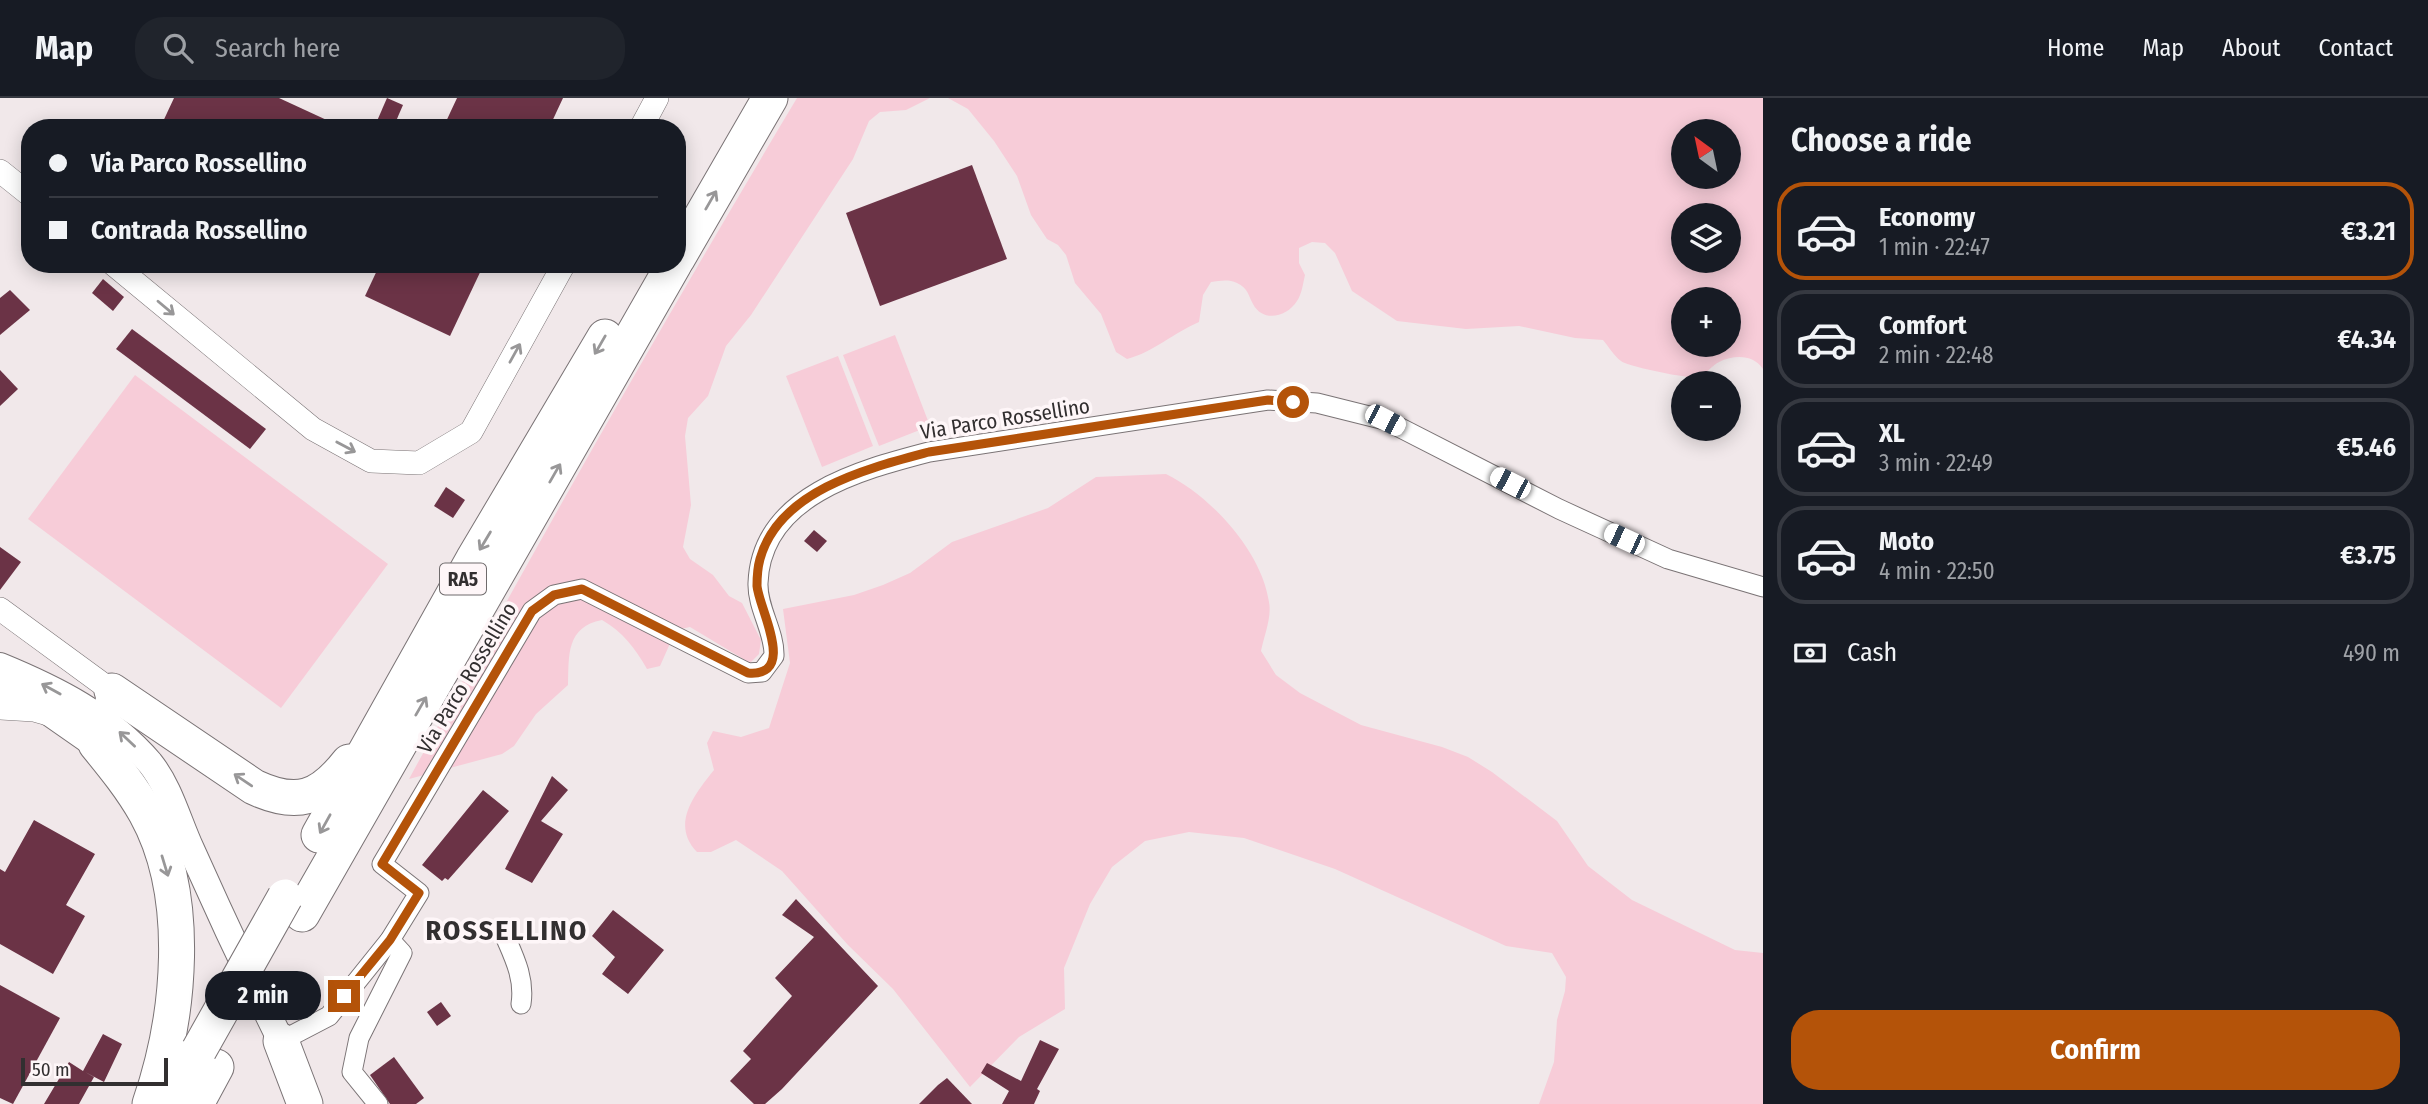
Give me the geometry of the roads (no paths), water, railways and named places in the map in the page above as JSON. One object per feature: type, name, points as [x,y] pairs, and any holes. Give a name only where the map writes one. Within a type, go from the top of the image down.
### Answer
[{"type":"highway","points":[[686,194],[742,98]]},
{"type":"highway","points":[[686,243],[770,98]]},
{"type":"highway","name":"RA5","points":[[293,906],[389,709],[641,273]]},
{"type":"highway","name":"RA5","points":[[167,1104],[207,1058],[293,906],[669,273]]},
{"type":"highway","name":"RA5","points":[[102,717],[254,788],[291,800],[312,795],[333,781],[389,709]]},
{"type":"highway","points":[[102,717],[147,815],[172,890],[176,927],[174,1003],[150,1104]]},
{"type":"highway","points":[[281,1041],[305,1104]]},
{"type":"highway","name":"RA5","points":[[196,1104],[207,1058]]},
{"type":"main road","points":[[0,666],[37,681],[102,717],[187,840],[281,1041]]},
{"type":"main road","points":[[0,685],[27,697],[65,722],[102,717]]},
{"type":"street","points":[[646,119],[657,98]]},
{"type":"street","points":[[0,171],[21,188]]},
{"type":"street","points":[[124,273],[313,429],[371,461],[419,463],[471,432],[559,273]]},
{"type":"street","name":"Via Parco Rossellino","points":[[390,940],[419,893],[382,864],[532,611],[554,595],[582,589],[748,673],[762,672],[774,656],[757,587],[760,559],[772,536],[792,510],[824,486],[874,467],[929,452],[1268,400],[1317,403],[1385,420],[1559,509],[1668,559],[1763,587]]},
{"type":"street","points":[[0,609],[102,717]]},
{"type":"street","points":[[0,708],[34,710],[65,722]]},
{"type":"street","points":[[503,934],[519,968],[523,992],[521,1004]]},
{"type":"street","points":[[281,1041],[329,1016],[390,940],[402,953],[359,1038],[352,1072],[360,1104]]},
{"type":"street","points":[[352,1072],[378,1104]]},
{"type":"district","name":"ROSSELLINO","points":[[507,930]]}]
